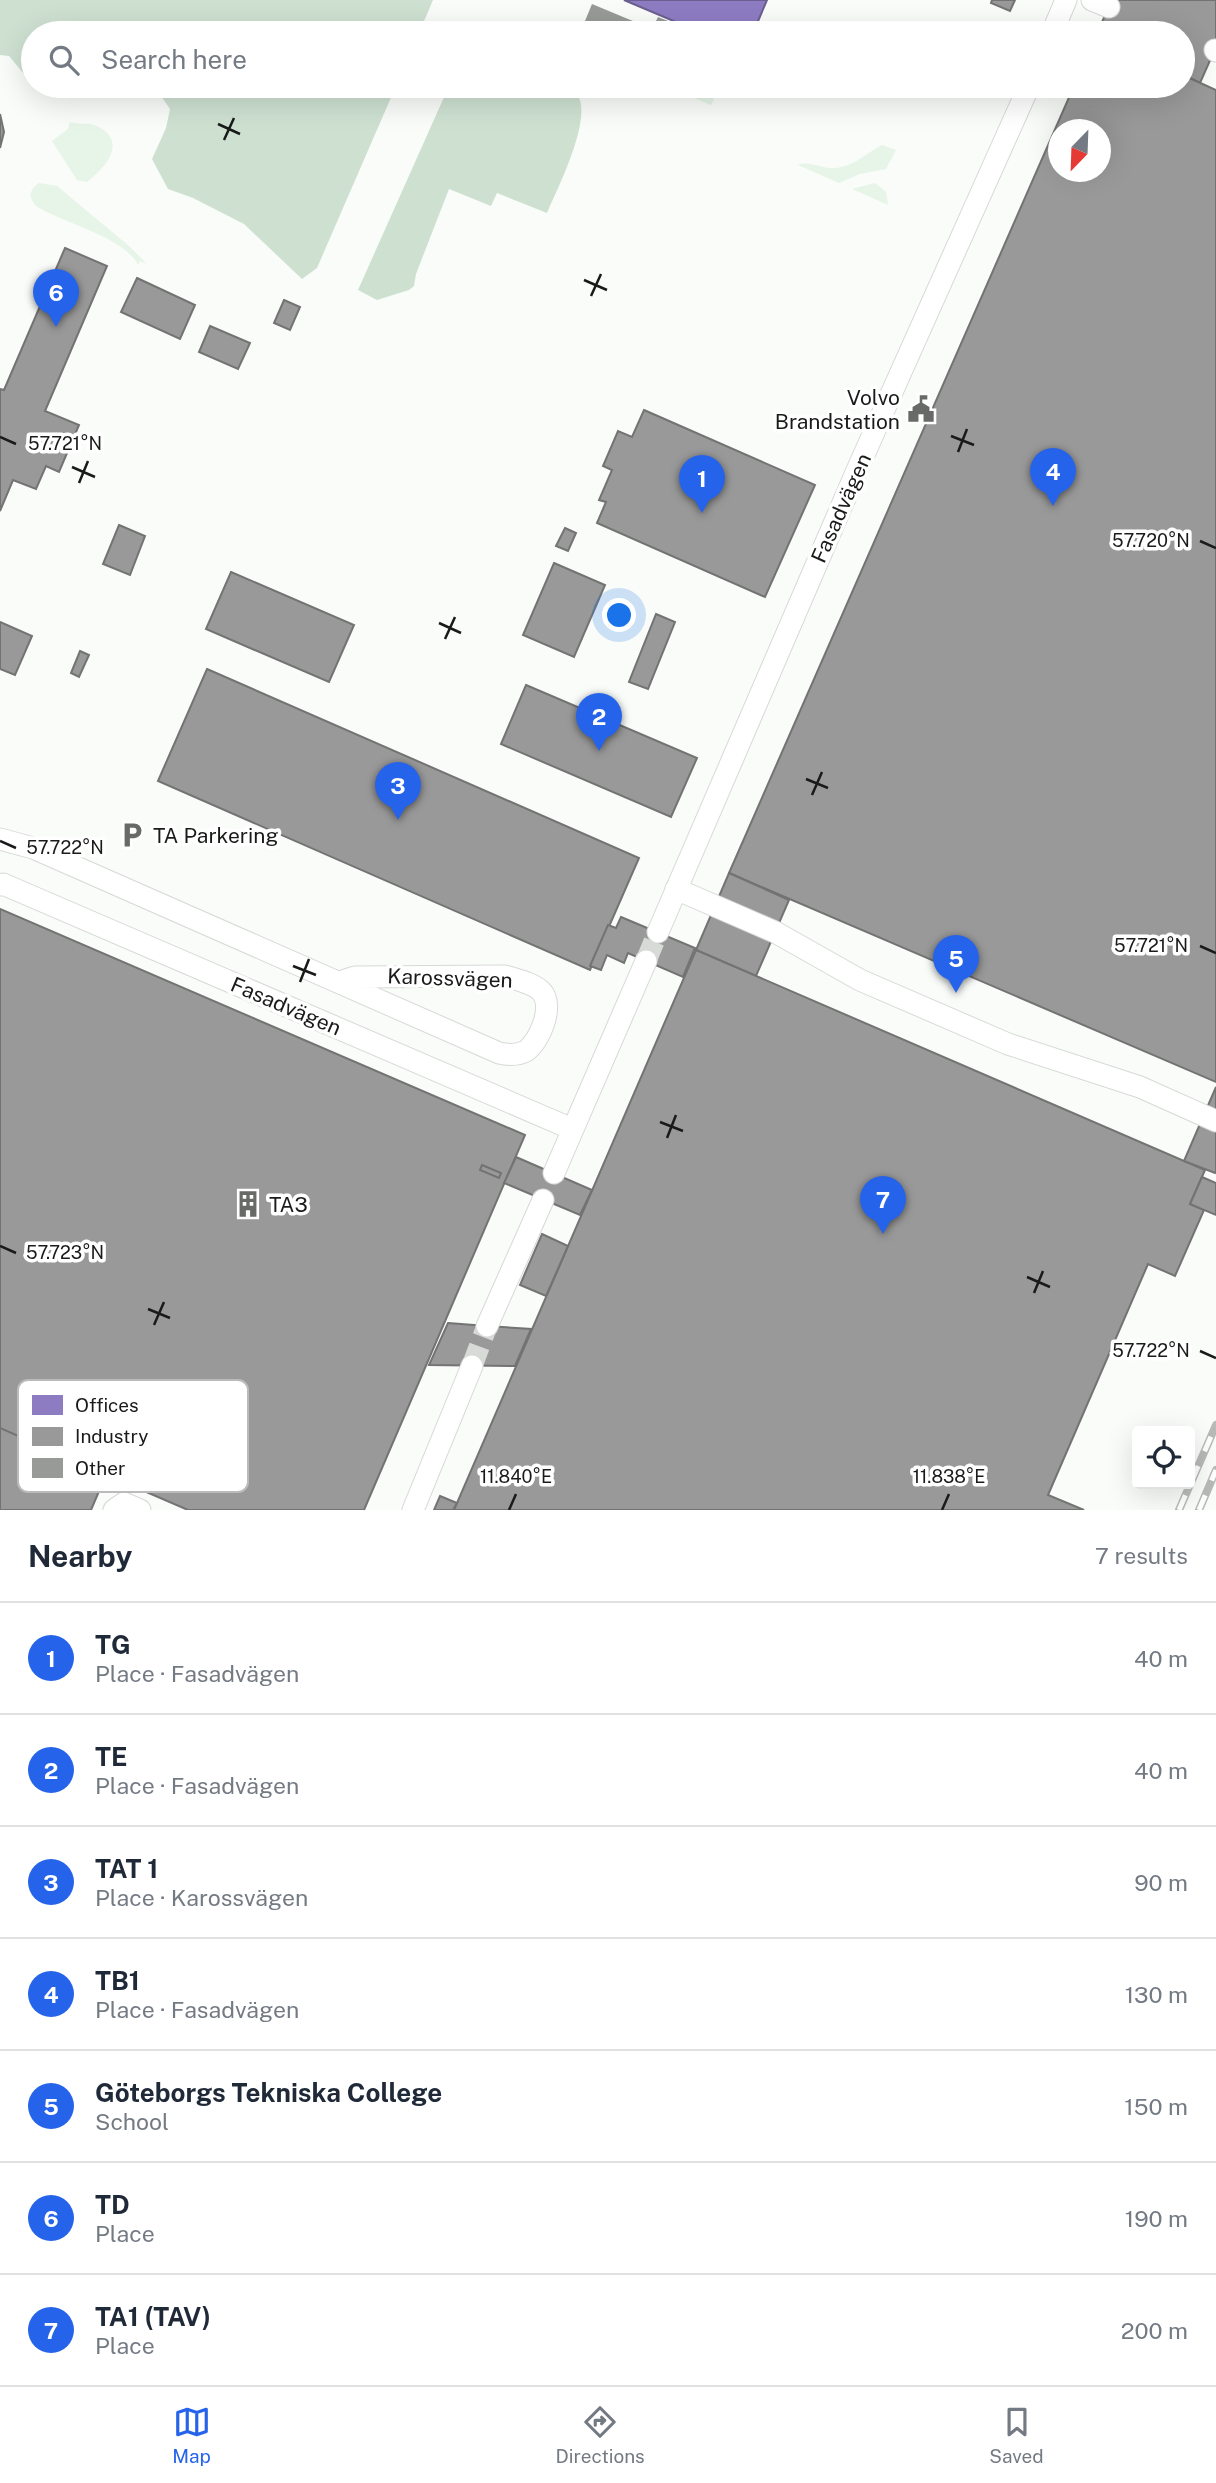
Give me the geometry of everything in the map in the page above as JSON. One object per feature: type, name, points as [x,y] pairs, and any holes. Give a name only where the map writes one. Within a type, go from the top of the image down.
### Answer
[{"type":"street","points":[[1057,21],[1066,0]]},
{"type":"street","name":"Fasadvägen","points":[[658,932],[858,468],[1024,98]]},
{"type":"street","name":"Karossvägen","points":[[0,839],[33,848],[499,1054],[511,1056],[526,1050],[545,1020],[548,1004],[542,992],[526,982],[505,976],[365,976],[340,982]]},
{"type":"street","name":"Fasadvägen","points":[[0,885],[572,1129]]},
{"type":"street","points":[[677,889],[775,932],[860,980],[983,1034],[1140,1087],[1210,1118]]},
{"type":"street","points":[[554,1173],[646,961]]},
{"type":"street","points":[[487,1326],[543,1200]]},
{"type":"street","points":[[413,1510],[472,1366]]},
{"type":"street","points":[[114,1510],[124,1503],[141,1510]]},
{"type":"green space","points":[[0,0],[433,0],[424,21],[21,21],[21,70],[9,56],[0,55]]},
{"type":"green space","points":[[162,98],[391,98],[317,268],[302,279],[244,224],[193,198],[168,189],[152,159],[166,128],[170,109]]},
{"type":"green space","points":[[444,98],[578,98],[581,119],[578,135],[547,213],[497,193],[491,206],[449,189],[416,274],[414,286],[377,300],[358,290]]},
{"type":"green space","points":[[695,98],[713,98],[711,105]]},
{"type":"green space","points":[[70,122],[97,126],[106,132],[113,147],[107,162],[87,182],[77,180],[52,141],[68,129]]},
{"type":"green space","points":[[882,145],[896,150],[886,169],[860,174],[839,183],[798,165],[843,167]]},
{"type":"green space","points":[[39,183],[57,186],[147,264],[140,261],[138,265],[120,246],[36,206],[31,194]]},
{"type":"green space","points":[[875,183],[886,192],[888,205],[852,189]]},
{"type":"building: Offices","points":[[624,0],[767,0],[758,21],[674,21]]},
{"type":"building: Industry","points":[[992,0],[1015,0],[1010,11],[991,3]]},
{"type":"building: Industry","points":[[1112,0],[1216,0],[1216,47],[1200,83],[1195,81],[1195,21],[1102,21]]},
{"type":"building: Industry","points":[[1195,80],[1216,90],[1216,1082],[729,873],[1048,145],[1048,182],[1111,182],[1111,119],[1060,119],[1069,98],[1195,98]]},
{"type":"building: Industry","points":[[0,114],[4,132],[0,148]]},
{"type":"building: Industry","points":[[65,248],[107,266],[45,411],[79,425],[59,472],[46,466],[36,489],[13,480],[0,511],[0,389],[4,390]]},
{"type":"building: Industry","points":[[137,278],[195,305],[180,339],[121,312]]},
{"type":"building: Industry","points":[[284,300],[300,307],[290,330],[274,323]]},
{"type":"building: Industry","points":[[210,326],[250,343],[238,369],[199,352]]},
{"type":"building: Industry","points":[[644,410],[815,485],[765,597],[597,523],[606,502],[599,500],[612,470],[603,466],[618,431],[632,437]]},
{"type":"building: Industry","points":[[119,525],[145,536],[130,575],[103,564]]},
{"type":"building: Industry","points":[[565,528],[576,533],[568,551],[556,546]]},
{"type":"building: Industry","points":[[554,563],[605,585],[574,657],[523,635]]},
{"type":"building: Industry","points":[[231,572],[354,625],[329,682],[206,629]]},
{"type":"building: Industry","points":[[656,614],[675,622],[648,689],[629,682]]},
{"type":"building: Industry","points":[[0,622],[32,636],[15,675],[0,669]]},
{"type":"building: Industry","points":[[80,651],[89,655],[79,677],[71,673]]},
{"type":"building: Industry","points":[[207,669],[639,858],[590,970],[158,781]]},
{"type":"building: Industry","points":[[526,685],[697,758],[671,817],[501,744]]},
{"type":"building: Industry","points":[[729,873],[789,900],[756,976],[696,950]]},
{"type":"building: Industry","name":"TA3","points":[[0,909],[525,1135],[364,1510],[188,1510],[146,1492],[248,1492],[248,1380],[18,1380],[18,1437],[0,1429]]},
{"type":"building: Industry","points":[[621,917],[695,948],[683,977],[628,953],[624,963],[607,955],[601,970],[590,966],[608,925],[616,928]]},
{"type":"building: Industry","points":[[696,950],[1205,1170],[1190,1204],[1204,1210],[1175,1276],[1148,1264],[1048,1495],[1084,1510],[454,1510]]},
{"type":"building: Industry","points":[[1216,1087],[1216,1171],[1215,1173],[1184,1161]]},
{"type":"building: Industry","points":[[516,1157],[592,1190],[580,1215],[504,1183]]},
{"type":"building: Industry","points":[[482,1165],[501,1173],[499,1178],[480,1170]]},
{"type":"building: Industry","points":[[1202,1177],[1216,1183],[1216,1215],[1190,1204]]},
{"type":"building: Industry","points":[[542,1234],[568,1246],[546,1296],[520,1285]]},
{"type":"building: Industry","points":[[448,1323],[531,1329],[515,1366],[429,1365]]},
{"type":"building: Industry","points":[[0,1428],[18,1436],[18,1492],[99,1492],[91,1510],[0,1510]]},
{"type":"building: Industry","points":[[440,1496],[457,1503],[453,1510],[434,1510]]},
{"type":"building: Other","points":[[592,4],[633,21],[585,21]]},
{"type":"tunnel","points":[[646,961],[658,932]]},
{"type":"tunnel","points":[[472,1366],[487,1326]]},
{"type":"railway","points":[[1179,1510],[1216,1425]]},
{"type":"railway","points":[[1199,1510],[1216,1470]]},
{"type":"place","name":"TD","points":[[56,327]]},
{"type":"place","name":"Volvo Brandstation","points":[[921,409]]},
{"type":"place","name":"TB1","points":[[1053,506]]},
{"type":"place","name":"TG","points":[[702,513]]},
{"type":"place","name":"TE","points":[[599,751]]},
{"type":"place","name":"TAT 1","points":[[398,820]]},
{"type":"place","name":"TA Parkering","points":[[132,835]]},
{"type":"place","name":"Göteborgs Tekniska College","points":[[956,993]]},
{"type":"place","name":"TA3","points":[[248,1204]]},
{"type":"place","name":"TA1 (TAV)","points":[[883,1234]]}]
